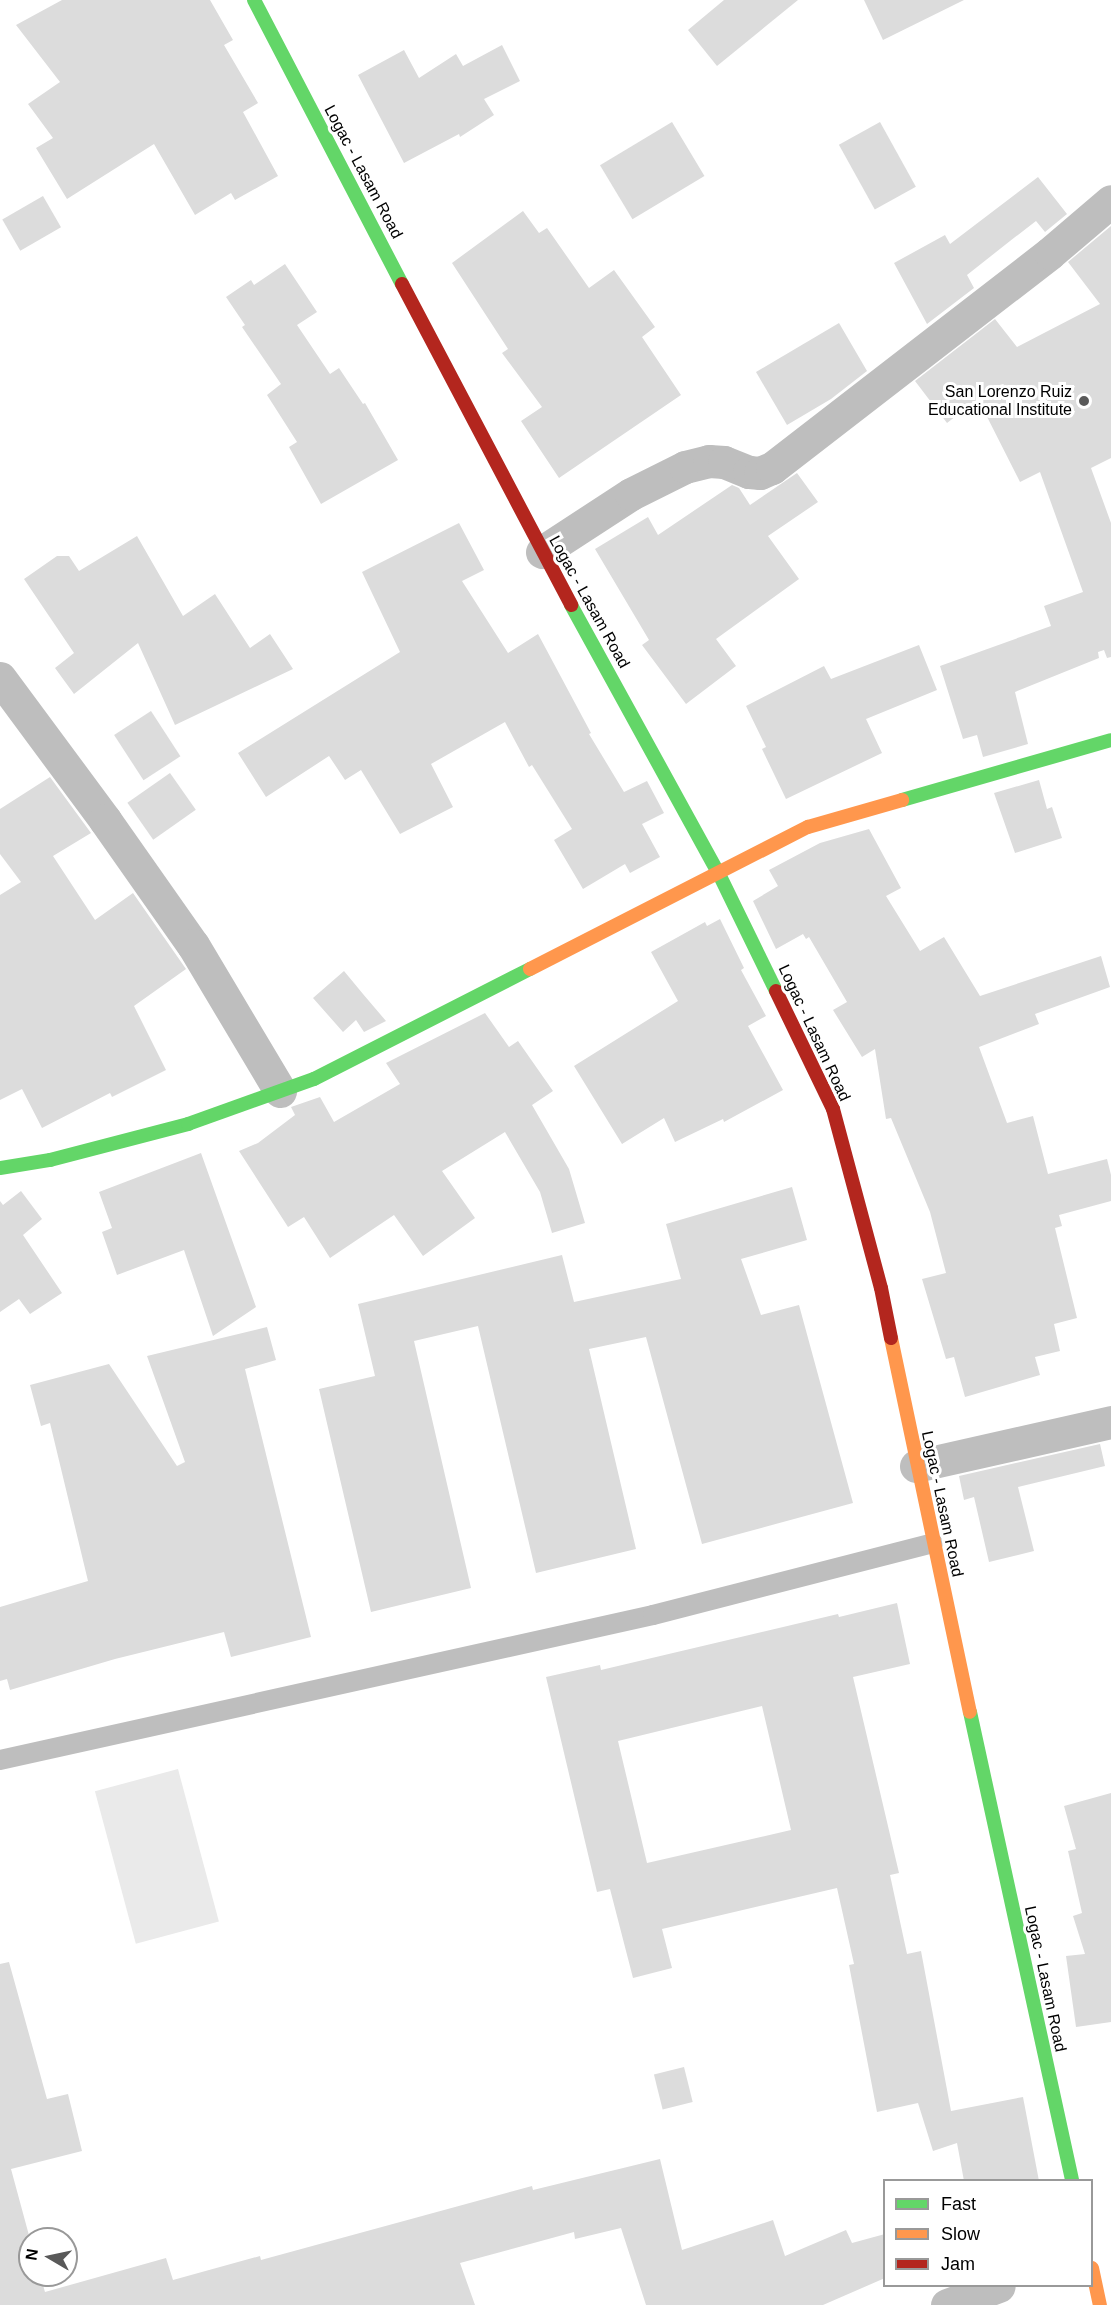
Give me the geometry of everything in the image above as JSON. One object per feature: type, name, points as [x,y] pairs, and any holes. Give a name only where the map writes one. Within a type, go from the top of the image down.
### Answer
[{"type":"main road","name":"Logac - Lasam Road","points":[[254,0],[542,552],[718,872],[833,1109],[881,1288],[916,1466],[1072,2179]]},
{"type":"main road","points":[[0,1168],[50,1160],[188,1124],[314,1079],[808,827],[1111,740]]},
{"type":"main road","points":[[1093,2273],[1100,2305]]},
{"type":"street","points":[[542,552],[631,494],[685,467],[709,461],[724,462],[749,472],[760,473],[772,468],[1050,253],[1111,201]]},
{"type":"street","points":[[0,678],[105,820],[193,945],[280,1091]]},
{"type":"street","points":[[916,1466],[1111,1422]]},
{"type":"street","points":[[947,2305],[996,2287]]},
{"type":"lane","points":[[0,1760],[653,1615],[933,1543]]},
{"type":"shaded area","points":[[178,1769],[219,1922],[136,1944],[95,1791]]},
{"type":"building","points":[[62,0],[210,0],[233,40],[224,45],[258,103],[243,112],[278,176],[235,200],[231,193],[195,215],[154,144],[67,199],[36,148],[53,138],[28,104],[60,82],[16,25]]},
{"type":"building","points":[[724,0],[798,0],[717,66],[688,30]]},
{"type":"building","points":[[864,0],[964,0],[883,40]]},
{"type":"building","points":[[502,45],[520,81],[484,99],[494,115],[460,137],[459,134],[404,163],[358,75],[404,50],[419,78],[456,54],[463,66]]},
{"type":"building","points":[[672,122],[704,176],[632,219],[600,165]]},
{"type":"building","points":[[880,122],[916,187],[875,210],[839,145]]},
{"type":"building","points":[[1038,177],[1067,214],[1045,232],[1036,221],[1010,241],[967,275],[974,288],[927,324],[894,263],[945,235],[950,244]]},
{"type":"building","points":[[43,196],[61,227],[20,251],[2,220]]},
{"type":"building","points":[[523,211],[539,233],[547,228],[589,288],[614,270],[655,327],[642,337],[681,395],[559,478],[521,421],[542,407],[502,353],[508,349],[452,263]]},
{"type":"building","points":[[1111,226],[1111,458],[1091,468],[1111,523],[1111,657],[1107,658],[1104,650],[1098,652],[1099,658],[1015,692],[1028,744],[983,757],[977,735],[963,739],[940,666],[1051,626],[1044,606],[1083,592],[1040,472],[1020,482],[978,399],[947,423],[915,381],[995,319],[1017,347],[1100,304],[1068,262]]},
{"type":"building","points":[[285,264],[317,312],[297,325],[330,374],[339,368],[363,404],[365,403],[398,460],[321,504],[289,447],[297,442],[267,395],[281,384],[242,327],[245,325],[226,297],[251,280],[254,285]]},
{"type":"building","points":[[839,323],[867,371],[831,399],[787,425],[756,372]]},
{"type":"building","points":[[797,473],[818,502],[768,536],[799,579],[716,639],[736,666],[686,704],[642,645],[649,640],[595,549],[648,517],[658,535],[732,485],[739,488],[750,505]]},
{"type":"building","points":[[459,523],[484,570],[462,581],[508,653],[538,634],[591,733],[589,734],[624,792],[647,781],[664,813],[642,824],[660,857],[630,873],[625,864],[583,889],[554,840],[572,829],[532,765],[529,767],[505,722],[431,764],[453,807],[400,834],[361,770],[345,780],[329,756],[266,797],[238,753],[400,652],[362,572]]},
{"type":"building","points":[[137,536],[183,616],[215,594],[250,648],[270,634],[293,669],[175,725],[138,643],[74,694],[55,668],[74,653],[24,579],[57,556],[69,556],[79,571]]},
{"type":"building","points":[[919,645],[937,690],[866,719],[882,753],[786,799],[762,749],[766,747],[746,706],[824,666],[831,679]]},
{"type":"building","points":[[151,711],[180,756],[144,780],[114,735]]},
{"type":"building","points":[[170,773],[196,810],[153,840],[127,803]]},
{"type":"building","points":[[50,777],[91,833],[53,856],[95,920],[133,893],[186,969],[134,1006],[166,1070],[112,1097],[110,1093],[42,1128],[22,1089],[0,1100],[0,895],[21,882],[0,854],[0,809]]},
{"type":"building","points":[[1039,780],[1047,809],[1052,807],[1062,838],[1015,853],[994,793]]},
{"type":"building","points":[[869,829],[901,888],[886,896],[920,951],[944,937],[980,996],[1101,956],[1110,987],[1035,1014],[1039,1024],[979,1047],[1007,1123],[1033,1116],[1048,1174],[1107,1159],[1111,1175],[1111,1201],[1059,1215],[1062,1226],[1055,1228],[1077,1318],[1054,1324],[1060,1351],[1035,1357],[1040,1375],[965,1397],[954,1357],[946,1359],[922,1279],[946,1273],[930,1212],[891,1118],[886,1119],[875,1049],[862,1057],[833,1010],[847,1002],[809,937],[806,939],[803,934],[776,949],[753,901],[778,886],[769,870],[820,843]]},
{"type":"building","points":[[720,919],[744,968],[741,970],[766,1016],[748,1026],[783,1090],[724,1122],[723,1119],[675,1142],[664,1118],[622,1144],[574,1066],[678,1001],[651,952],[705,922],[707,926]]},
{"type":"building","points":[[344,971],[386,1021],[364,1032],[356,1020],[343,1032],[313,998]]},
{"type":"building","points":[[485,1013],[509,1047],[518,1041],[553,1091],[532,1105],[569,1169],[585,1223],[552,1233],[540,1192],[505,1132],[442,1171],[475,1218],[423,1256],[394,1215],[330,1258],[304,1217],[288,1227],[239,1151],[258,1143],[295,1115],[291,1107],[320,1097],[334,1122],[400,1084],[386,1063]]},
{"type":"building","points":[[201,1153],[256,1307],[213,1336],[184,1250],[117,1275],[102,1232],[112,1228],[99,1192]]},
{"type":"building","points":[[792,1187],[807,1240],[741,1259],[761,1315],[799,1305],[853,1503],[702,1544],[646,1337],[589,1349],[636,1549],[536,1573],[478,1326],[414,1341],[471,1588],[371,1612],[319,1389],[375,1376],[358,1304],[562,1255],[574,1302],[681,1279],[666,1224]]},
{"type":"building","points":[[21,1191],[42,1219],[23,1235],[62,1293],[30,1314],[19,1299],[0,1312],[0,1201],[3,1205]]},
{"type":"building","points":[[267,1327],[276,1360],[245,1369],[311,1637],[231,1657],[224,1632],[115,1659],[10,1690],[7,1679],[0,1681],[0,1607],[88,1581],[50,1423],[41,1426],[30,1385],[109,1364],[177,1466],[185,1462],[147,1356]]},
{"type":"building","points":[[1100,1444],[1105,1466],[1018,1487],[1034,1551],[989,1562],[974,1497],[964,1500],[959,1476]]},
{"type":"building","points":[[897,1603],[910,1664],[853,1677],[899,1873],[890,1875],[907,1954],[921,1951],[951,2111],[1023,2097],[1039,2179],[964,2179],[957,2143],[933,2151],[918,2103],[877,2112],[849,1965],[854,1964],[837,1888],[662,1929],[672,1968],[633,1978],[610,1889],[597,1892],[546,1677],[600,1665],[601,1670],[838,1614],[839,1617]],"holes":[[[762,1706],[791,1830],[647,1863],[618,1741]]]},
{"type":"building","points":[[1111,1793],[1111,2022],[1076,2027],[1066,1956],[1085,1954],[1073,1916],[1082,1913],[1068,1851],[1076,1849],[1064,1806]]},
{"type":"building","points":[[9,1962],[47,2099],[68,2094],[82,2151],[11,2169],[27,2227],[18,2227],[18,2287],[44,2287],[45,2292],[63,2287],[78,2287],[78,2283],[166,2258],[173,2280],[260,2256],[261,2260],[532,2186],[533,2190],[660,2159],[682,2250],[773,2220],[785,2256],[846,2230],[852,2243],[883,2235],[883,2279],[823,2305],[646,2305],[621,2228],[575,2239],[574,2232],[460,2263],[475,2305],[0,2305],[0,1964]]},
{"type":"building","points":[[684,2067],[693,2102],[663,2109],[654,2074]]},
{"type":"traffic: fast","points":[[254,0],[402,284]]},
{"type":"traffic: fast","points":[[571,605],[718,872],[776,991]]},
{"type":"traffic: fast","points":[[902,800],[1111,740]]},
{"type":"traffic: fast","points":[[0,1168],[50,1160],[188,1124],[314,1079],[530,969]]},
{"type":"traffic: fast","points":[[970,1712],[1072,2179]]},
{"type":"traffic: slow","points":[[530,969],[808,827],[902,800]]},
{"type":"traffic: slow","points":[[891,1338],[970,1712]]},
{"type":"traffic: slow","points":[[1093,2273],[1100,2305]]},
{"type":"traffic: jam","points":[[402,284],[571,605]]},
{"type":"traffic: jam","points":[[776,991],[833,1109],[881,1288],[891,1338]]},
{"type":"place","name":"San Lorenzo Ruiz Educational Institute","points":[[1084,401]]}]
